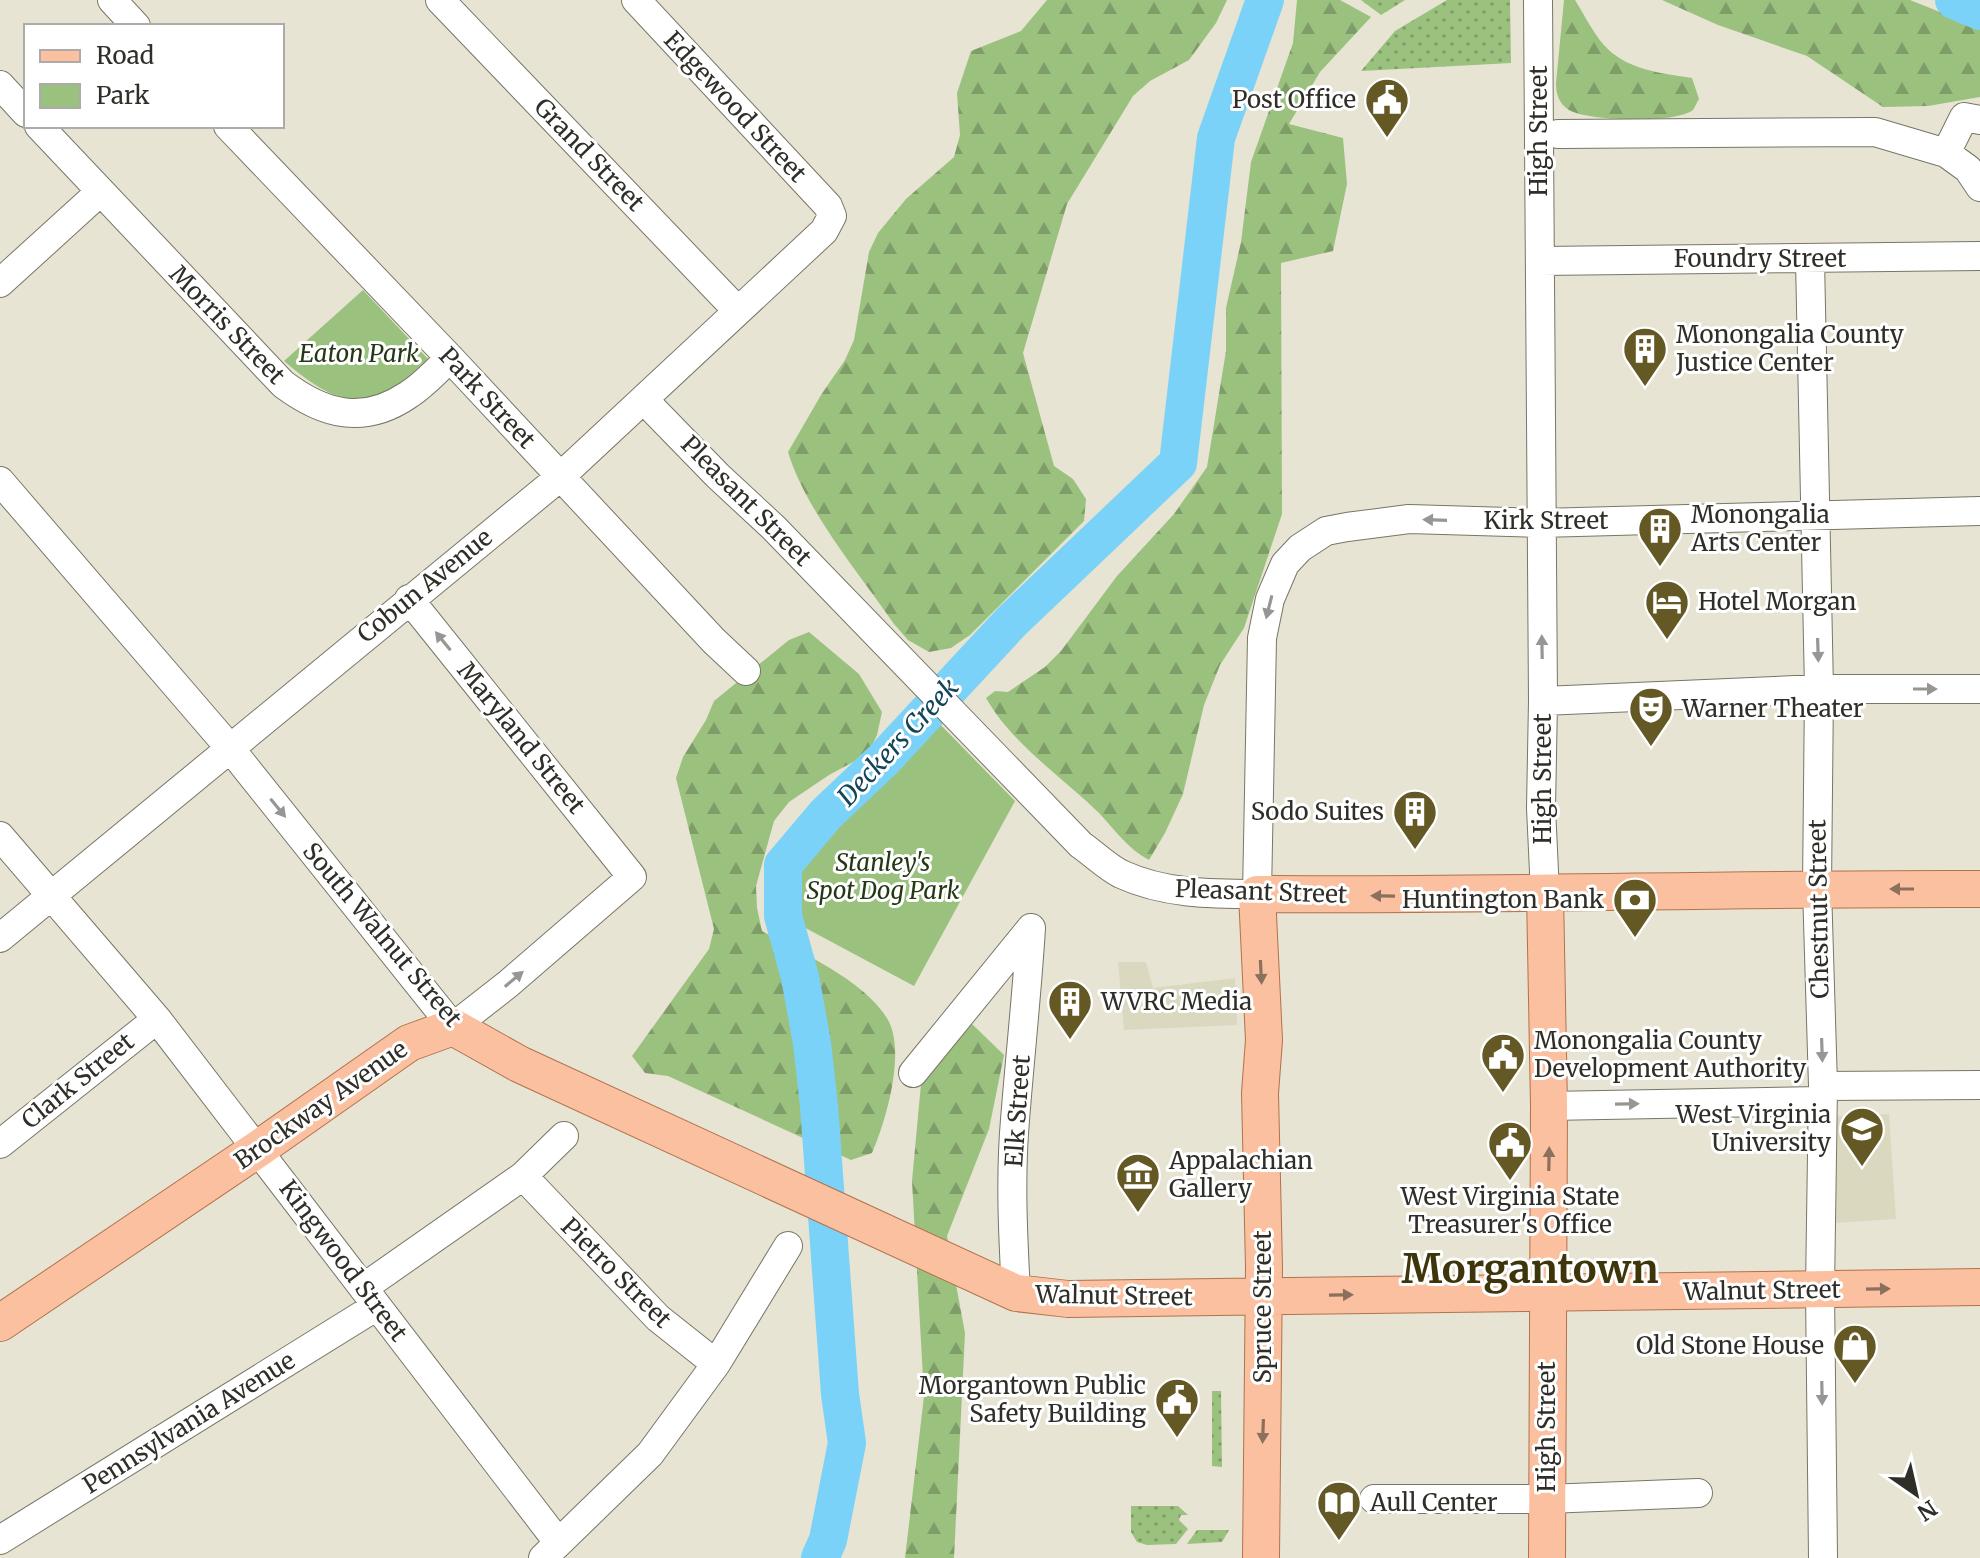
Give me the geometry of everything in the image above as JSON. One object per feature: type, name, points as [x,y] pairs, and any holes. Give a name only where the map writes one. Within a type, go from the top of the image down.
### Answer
[{"type":"main road","name":"Pleasant Street","points":[[1257,894],[1393,896],[1817,888],[1980,889]]},
{"type":"main road","name":"High Street","points":[[1545,893],[1549,1106],[1547,1558]]},
{"type":"main road","name":"Spruce Street","points":[[1257,894],[1264,1040],[1260,1093],[1263,1297],[1261,1558]]},
{"type":"main road","name":"South Walnut Street","points":[[453,1027],[519,1064],[715,1152],[972,1275]]},
{"type":"main road","name":"Brockway Avenue","points":[[0,1323],[409,1043],[453,1027]]},
{"type":"main road","name":"Walnut Street","points":[[972,1275],[1016,1293],[1068,1299],[1980,1287]]},
{"type":"street","name":"Grand Street","points":[[440,0],[737,310]]},
{"type":"street","name":"Edgewood Street","points":[[636,0],[828,206],[832,216]]},
{"type":"street","name":"High Street","points":[[1538,0],[1541,808],[1545,893]]},
{"type":"street","points":[[0,85],[24,111]]},
{"type":"street","points":[[1946,153],[1964,117],[1980,120]]},
{"type":"street","name":"Morris Street","points":[[41,128],[283,384],[304,400],[352,415],[378,410],[409,395],[450,358]]},
{"type":"street","name":"Park Street","points":[[230,128],[714,641],[746,671]]},
{"type":"street","points":[[1558,134],[1875,132],[1946,153],[1968,169],[1980,187]]},
{"type":"street","points":[[0,283],[100,192]]},
{"type":"street","name":"Cobun Avenue","points":[[0,938],[560,477],[824,231],[832,216]]},
{"type":"street","name":"Foundry Street","points":[[1540,261],[1980,256]]},
{"type":"street","name":"Chestnut Street","points":[[1810,260],[1819,689],[1817,888],[1822,1094],[1820,1290],[1823,1558]]},
{"type":"street","name":"Pleasant Street","points":[[644,400],[774,528],[1081,845],[1120,874],[1162,888],[1211,894],[1257,894]]},
{"type":"street","name":"South Walnut Street","points":[[0,481],[229,747],[453,1027]]},
{"type":"street","name":"Kirk Street","points":[[1308,542],[1326,531],[1409,519],[1541,523],[1980,511]]},
{"type":"street","name":"Spruce Street","points":[[1257,894],[1262,638],[1270,599],[1285,564],[1308,542]]},
{"type":"street","name":"Maryland Street","points":[[409,599],[632,877]]},
{"type":"street","points":[[1543,701],[1819,689],[1980,689]]},
{"type":"street","name":"Kingwood Street","points":[[0,836],[157,1019],[258,1149],[370,1297],[551,1550]]},
{"type":"street","name":"Brockway Avenue","points":[[453,1027],[632,877]]},
{"type":"street","name":"Elk Street","points":[[913,1073],[1031,928],[1025,1024],[1014,1121],[1012,1203],[1016,1293]]},
{"type":"street","name":"Clark Street","points":[[0,1144],[157,1019]]},
{"type":"street","points":[[1549,1106],[1980,1085]]},
{"type":"street","name":"Pennsylvania Avenue","points":[[0,1540],[370,1297],[523,1176],[564,1136]]},
{"type":"street","name":"Pietro Street","points":[[523,1176],[658,1318],[716,1364]]},
{"type":"street","points":[[551,1550],[650,1454],[716,1364],[788,1246]]},
{"type":"street","points":[[1374,1499],[1547,1499],[1698,1493]]},
{"type":"shaded area","points":[[1118,962],[1146,962],[1153,988],[1235,978],[1237,1025],[1124,1030]]},
{"type":"shaded area","name":"West Virginia University","points":[[1889,1114],[1896,1219],[1835,1223],[1829,1117]]},
{"type":"green space","points":[[1047,0],[1227,0],[1216,23],[1189,60],[1150,81],[1133,96],[1067,204],[1023,353],[1054,466],[1073,479],[1086,499],[1084,521],[970,635],[951,648],[929,652],[908,640],[850,563],[807,497],[788,452],[845,360],[854,340],[869,252],[878,233],[906,199],[954,157],[960,135],[957,93],[971,51],[1021,31]]},
{"type":"green space","points":[[1297,0],[1340,0],[1371,17],[1320,72],[1289,124],[1343,138],[1347,184],[1333,251],[1281,263],[1282,514],[1244,628],[1220,665],[1204,705],[1183,794],[1149,860],[1128,845],[1099,813],[1023,745],[986,698],[995,691],[1008,692],[1045,667],[1061,651],[1117,576],[1174,514],[1207,467],[1226,351],[1226,308],[1241,242],[1251,162],[1293,43]]},
{"type":"green space","points":[[1361,0],[1405,0],[1381,15]]},
{"type":"green space","points":[[1447,0],[1510,0],[1511,63],[1361,71],[1395,31]]},
{"type":"green space","points":[[1564,0],[1575,0],[1599,39],[1622,60],[1644,69],[1692,78],[1699,99],[1693,110],[1669,117],[1631,119],[1594,117],[1566,108],[1559,98],[1556,83]]},
{"type":"green space","points":[[1662,0],[1910,0],[1980,28],[1980,97],[1928,106],[1883,107],[1807,56],[1718,25]]},
{"type":"green space","name":"Eaton Park","points":[[363,290],[428,359],[399,385],[365,400],[336,396],[309,381],[284,361]]},
{"type":"green space","points":[[809,632],[859,674],[882,712],[877,735],[868,754],[789,802],[774,821],[756,886],[757,908],[762,931],[848,980],[878,1006],[888,1020],[893,1034],[895,1068],[888,1105],[872,1153],[851,1160],[668,1076],[645,1073],[632,1056],[709,949],[714,929],[676,778],[683,757],[714,701],[789,640]]},
{"type":"green space","name":"Stanley's Spot Dog Park","points":[[932,716],[1015,801],[914,986],[783,916],[783,865]]},
{"type":"green space","points":[[971,1023],[1004,1055],[989,1129],[947,1236],[965,1333],[954,1558],[905,1558],[924,1396],[912,1181],[921,1084]]},
{"type":"green space","points":[[1212,1391],[1221,1391],[1222,1467],[1212,1466]]},
{"type":"green space","points":[[1131,1506],[1178,1506],[1188,1515],[1181,1515],[1179,1520],[1188,1529],[1176,1544],[1147,1545],[1137,1542],[1131,1532]]},
{"type":"green space","points":[[1197,1530],[1229,1530],[1222,1542],[1187,1544]]},
{"type":"waterway","name":"Deckers Creek","points":[[820,1558],[828,1540],[847,1443],[840,1394],[819,1106],[800,977],[783,916],[783,865],[826,814],[883,760],[1011,622],[1178,463],[1216,138],[1265,0]]},
{"type":"waterway","name":"Deckers Creek","points":[[1954,0],[1980,11]]},
{"type":"place","name":"Post Office","points":[[1387,139]]},
{"type":"place","name":"Monongalia County Justice Center","points":[[1645,388]]},
{"type":"place","name":"Monongalia Arts Center","points":[[1660,568]]},
{"type":"place","name":"Hotel Morgan","points":[[1667,641]]},
{"type":"place","name":"Warner Theater","points":[[1651,748]]},
{"type":"place","name":"Sodo Suites","points":[[1415,851]]},
{"type":"place","name":"Huntington Bank","points":[[1635,939]]},
{"type":"place","name":"WVRC Media","points":[[1070,1041]]},
{"type":"place","name":"Monongalia County Development Authority","points":[[1503,1094]]},
{"type":"place","name":"West Virginia University","points":[[1862,1168]]},
{"type":"place","name":"West Virginia State Treasurer's Office","points":[[1510,1182]]},
{"type":"place","name":"Appalachian Gallery","points":[[1138,1214]]},
{"type":"place","name":"Old Stone House","points":[[1855,1385]]},
{"type":"place","name":"Morgantown Public Safety Building","points":[[1177,1439]]},
{"type":"place","name":"Aull Center","points":[[1339,1542]]},
{"type":"district","name":"Morgantown","points":[[1530,1269]]}]
